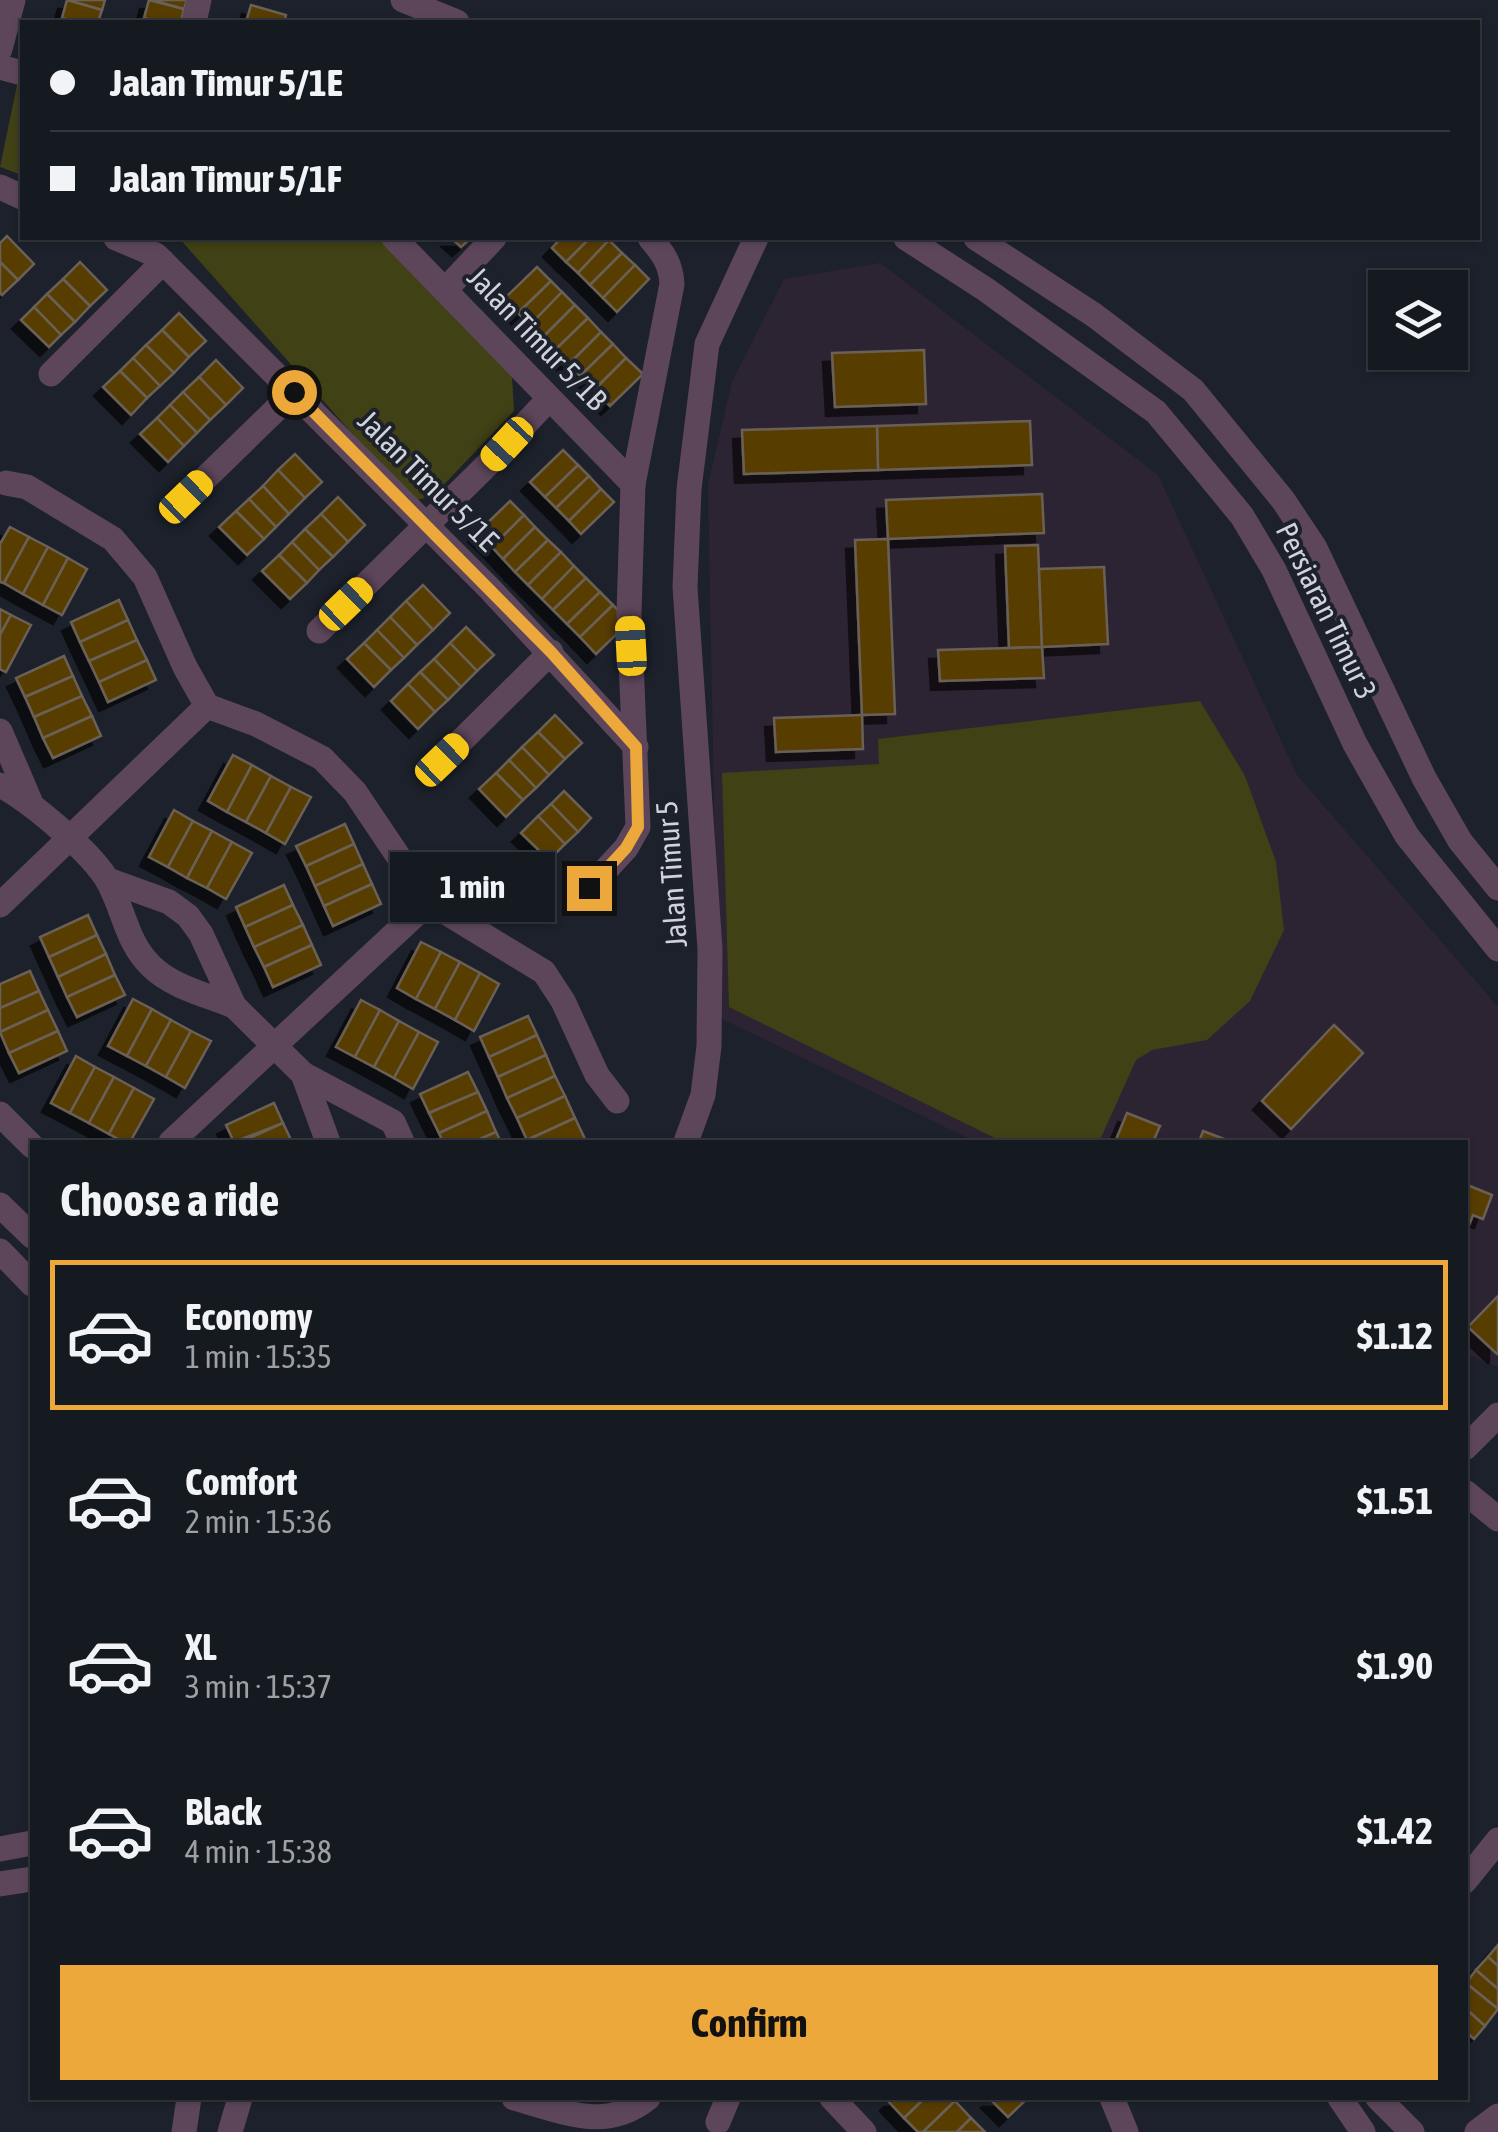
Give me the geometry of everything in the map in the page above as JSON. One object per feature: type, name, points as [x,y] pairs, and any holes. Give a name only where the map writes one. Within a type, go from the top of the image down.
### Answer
[{"type":"street","points":[[0,50],[13,0]]},
{"type":"street","points":[[402,0],[451,20]]},
{"type":"street","name":"Jalan Timur 5/1E","points":[[121,240],[156,255],[551,652],[636,747]]},
{"type":"street","name":"Jalan Timur 5/1B","points":[[396,240],[633,484]]},
{"type":"street","points":[[444,290],[492,240]]},
{"type":"street","points":[[589,888],[626,848],[638,827],[630,613],[633,484],[672,284],[672,270],[652,240]]},
{"type":"street","name":"Persiaran Timur 3","points":[[909,240],[985,289],[1156,412],[1242,516],[1274,570],[1356,744],[1407,836],[1498,949]]},
{"type":"street","name":"Persiaran Timur 3","points":[[979,240],[1094,315],[1192,390],[1283,500],[1315,548],[1424,778],[1460,841],[1498,888]]},
{"type":"street","name":"Jalan Timur 5","points":[[687,1140],[704,1095],[710,1046],[710,949],[685,587],[688,488],[706,344],[758,242]]},
{"type":"street","points":[[51,374],[163,262]]},
{"type":"street","points":[[186,497],[294,392]]},
{"type":"street","points":[[319,631],[548,400]]},
{"type":"street","points":[[6,483],[26,487],[112,539],[145,577],[207,706],[256,724],[322,758],[355,792],[429,902],[544,972],[563,1001],[597,1075],[617,1101]]},
{"type":"street","points":[[442,760],[551,652]]},
{"type":"street","points":[[0,904],[207,706]]},
{"type":"street","points":[[0,732],[30,801]]},
{"type":"street","points":[[0,785],[30,801],[108,880],[132,941],[150,965],[167,979],[234,1006]]},
{"type":"street","points":[[108,880],[169,902],[188,916],[202,934],[234,1006],[303,1074],[393,1122],[401,1140]]},
{"type":"street","points":[[172,1140],[429,902]]},
{"type":"street","points":[[303,1074],[327,1140]]},
{"type":"street","points":[[0,1114],[30,1144]]},
{"type":"street","points":[[0,1205],[30,1234]]},
{"type":"street","points":[[0,1251],[30,1282]]},
{"type":"street","points":[[1468,1445],[1498,1415]]},
{"type":"street","points":[[1468,1494],[1498,1519]]},
{"type":"street","points":[[1468,1877],[1498,1840]]},
{"type":"street","points":[[0,1849],[30,1844]]},
{"type":"street","points":[[0,1884],[30,1879]]},
{"type":"street","points":[[185,2132],[189,2100]]},
{"type":"street","points":[[230,2132],[239,2100]]},
{"type":"street","points":[[519,2100],[572,2120],[603,2124],[622,2122],[646,2100]]},
{"type":"street","points":[[716,2129],[727,2100]]},
{"type":"street","points":[[834,2100],[864,2132]]},
{"type":"street","points":[[1113,2100],[1126,2132]]},
{"type":"street","points":[[1341,2100],[1362,2132]]},
{"type":"street","points":[[1380,2100],[1412,2132]]},
{"type":"street","points":[[1477,2132],[1498,2116]]},
{"type":"shaded area","points":[[18,80],[20,174],[0,167]]},
{"type":"shaded area","points":[[181,240],[380,240],[512,376],[514,411],[433,496],[412,501]]},
{"type":"shaded area","points":[[880,263],[1158,475],[1297,775],[1498,1007],[1498,1367],[1468,1354],[1468,1140],[972,1140],[718,1017],[708,484],[732,382],[784,279]]},
{"type":"shaded area","points":[[1200,701],[1245,776],[1276,862],[1284,930],[1250,1001],[1207,1040],[1152,1050],[1136,1060],[1100,1140],[999,1140],[729,1007],[722,773],[879,764],[878,739]]},
{"type":"building","points":[[67,0],[105,0],[102,10]]},
{"type":"building","points":[[67,0],[102,10],[99,20],[62,18]]},
{"type":"building","points":[[149,0],[184,9],[181,20],[144,18]]},
{"type":"building","points":[[152,0],[187,0],[184,9]]},
{"type":"building","points":[[251,5],[286,15],[285,20],[247,20]]},
{"type":"building","points":[[7,236],[34,264],[18,280],[0,262],[0,243]]},
{"type":"building","points":[[559,240],[588,240],[566,262],[552,248]]},
{"type":"building","points":[[588,240],[609,240],[578,273],[566,262]]},
{"type":"building","points":[[609,240],[622,253],[590,285],[578,273]]},
{"type":"building","points":[[622,253],[635,265],[603,298],[590,285]]},
{"type":"building","points":[[0,262],[18,280],[2,295],[0,293]]},
{"type":"building","points":[[80,262],[107,290],[90,306],[63,279]]},
{"type":"building","points":[[635,265],[649,279],[617,312],[603,298]]},
{"type":"building","points":[[537,267],[551,281],[518,313],[504,299]]},
{"type":"building","points":[[63,279],[90,306],[75,322],[47,294]]},
{"type":"building","points":[[551,281],[562,292],[530,325],[518,313]]},
{"type":"building","points":[[562,292],[575,305],[542,338],[530,325]]},
{"type":"building","points":[[47,294],[75,322],[61,335],[34,307]]},
{"type":"building","points":[[575,305],[588,318],[555,350],[542,338]]},
{"type":"building","points":[[34,307],[61,335],[49,347],[21,320]]},
{"type":"building","points":[[179,313],[206,341],[189,357],[162,330]]},
{"type":"building","points":[[588,318],[601,332],[569,364],[555,350]]},
{"type":"building","points":[[162,330],[189,357],[174,373],[146,345]]},
{"type":"building","points":[[601,332],[613,344],[580,376],[569,364]]},
{"type":"building","points":[[613,344],[626,358],[594,390],[580,376]]},
{"type":"building","points":[[146,345],[174,373],[160,386],[133,358]]},
{"type":"building","points":[[924,350],[926,404],[835,407],[832,353]]},
{"type":"building","points":[[133,358],[160,386],[147,398],[120,371]]},
{"type":"building","points":[[626,358],[643,374],[610,406],[594,390]]},
{"type":"building","points":[[216,360],[243,388],[226,405],[199,377]]},
{"type":"building","points":[[120,371],[147,398],[131,415],[103,387]]},
{"type":"building","points":[[199,377],[226,405],[210,420],[183,392]]},
{"type":"building","points":[[183,392],[210,420],[197,433],[170,405]]},
{"type":"building","points":[[170,405],[197,433],[184,446],[157,418]]},
{"type":"building","points":[[157,418],[184,446],[168,462],[140,434]]},
{"type":"building","points":[[1030,421],[1032,465],[878,470],[877,426]]},
{"type":"building","points":[[877,426],[878,470],[744,474],[742,430]]},
{"type":"building","points":[[563,450],[578,465],[545,497],[530,482]]},
{"type":"building","points":[[295,454],[322,482],[305,498],[278,470]]},
{"type":"building","points":[[578,465],[589,476],[556,508],[545,497]]},
{"type":"building","points":[[278,470],[305,498],[289,514],[263,486]]},
{"type":"building","points":[[589,476],[601,489],[569,521],[556,508]]},
{"type":"building","points":[[263,486],[289,514],[276,527],[249,499]]},
{"type":"building","points":[[601,489],[614,502],[581,534],[569,521]]},
{"type":"building","points":[[1042,494],[1044,533],[888,539],[886,500]]},
{"type":"building","points":[[338,497],[365,525],[348,542],[321,514]]},
{"type":"building","points":[[249,499],[276,527],[264,539],[236,511]]},
{"type":"building","points":[[510,501],[524,515],[492,547],[477,533]]},
{"type":"building","points":[[236,511],[264,539],[247,555],[219,527]]},
{"type":"building","points":[[321,514],[348,542],[333,557],[305,529]]},
{"type":"building","points":[[524,515],[535,527],[503,559],[492,547]]},
{"type":"building","points":[[10,527],[29,537],[4,583],[0,582],[0,544]]},
{"type":"building","points":[[535,527],[548,540],[515,572],[503,559]]},
{"type":"building","points":[[305,529],[333,557],[319,570],[292,542]]},
{"type":"building","points":[[29,537],[48,547],[23,594],[4,583]]},
{"type":"building","points":[[888,539],[895,714],[862,715],[855,540]]},
{"type":"building","points":[[548,540],[561,552],[528,585],[515,572]]},
{"type":"building","points":[[292,542],[319,570],[307,583],[279,555]]},
{"type":"building","points":[[1038,545],[1042,647],[1009,648],[1005,546]]},
{"type":"building","points":[[48,547],[68,558],[43,605],[23,594]]},
{"type":"building","points":[[561,552],[574,566],[542,599],[528,585]]},
{"type":"building","points":[[279,555],[307,583],[290,599],[262,571]]},
{"type":"building","points":[[68,558],[87,569],[62,615],[43,605]]},
{"type":"building","points":[[574,566],[586,578],[553,610],[542,599]]},
{"type":"building","points":[[1104,567],[1108,644],[1042,647],[1039,569]]},
{"type":"building","points":[[586,578],[600,592],[567,624],[553,610]]},
{"type":"building","points":[[423,585],[450,613],[433,630],[406,601]]},
{"type":"building","points":[[600,592],[613,605],[580,637],[567,624]]},
{"type":"building","points":[[119,600],[128,620],[80,642],[71,622]]},
{"type":"building","points":[[406,601],[433,630],[417,645],[390,617]]},
{"type":"building","points":[[613,605],[629,622],[596,654],[580,637]]},
{"type":"building","points":[[0,609],[11,615],[0,635]]},
{"type":"building","points":[[11,615],[31,625],[6,672],[0,669],[0,635]]},
{"type":"building","points":[[390,617],[417,645],[404,658],[377,630]]},
{"type":"building","points":[[128,620],[137,640],[89,661],[80,642]]},
{"type":"building","points":[[466,627],[494,655],[477,671],[450,643]]},
{"type":"building","points":[[377,630],[404,658],[391,670],[364,643]]},
{"type":"building","points":[[137,640],[147,660],[99,682],[89,661]]},
{"type":"building","points":[[364,643],[391,670],[374,687],[347,659]]},
{"type":"building","points":[[450,643],[477,671],[461,687],[434,659]]},
{"type":"building","points":[[1042,647],[1044,678],[940,681],[938,650]]},
{"type":"building","points":[[64,656],[73,676],[25,697],[16,678]]},
{"type":"building","points":[[434,659],[461,687],[448,700],[420,672]]},
{"type":"building","points":[[147,660],[156,680],[108,702],[99,682]]},
{"type":"building","points":[[420,672],[448,700],[435,712],[408,684]]},
{"type":"building","points":[[73,676],[82,696],[34,717],[25,697]]},
{"type":"building","points":[[408,684],[435,712],[418,729],[391,701]]},
{"type":"building","points":[[82,696],[92,716],[43,738],[34,717]]},
{"type":"building","points":[[555,715],[582,743],[565,759],[538,732]]},
{"type":"building","points":[[862,715],[863,749],[776,752],[774,718]]},
{"type":"building","points":[[92,716],[101,736],[53,758],[43,738]]},
{"type":"building","points":[[538,732],[565,759],[549,775],[522,747]]},
{"type":"building","points":[[522,747],[549,775],[536,788],[509,760]]},
{"type":"building","points":[[233,755],[252,765],[227,812],[208,801]]},
{"type":"building","points":[[509,760],[536,788],[523,800],[496,773]]},
{"type":"building","points":[[252,765],[271,776],[246,822],[227,812]]},
{"type":"building","points":[[496,773],[523,800],[506,817],[479,789]]},
{"type":"building","points":[[271,776],[291,787],[266,833],[246,822]]},
{"type":"building","points":[[291,787],[311,797],[285,844],[266,833]]},
{"type":"building","points":[[564,791],[591,818],[578,832],[551,804]]},
{"type":"building","points":[[551,804],[578,832],[565,844],[538,816]]},
{"type":"building","points":[[174,810],[193,821],[168,867],[149,857]]},
{"type":"building","points":[[538,816],[565,844],[549,860],[521,833]]},
{"type":"building","points":[[193,821],[212,831],[187,878],[168,867]]},
{"type":"building","points":[[345,824],[354,844],[306,866],[296,846]]},
{"type":"building","points":[[212,831],[232,842],[207,888],[187,878]]},
{"type":"building","points":[[232,842],[252,853],[226,899],[207,888]]},
{"type":"building","points":[[354,844],[363,864],[315,886],[306,866]]},
{"type":"building","points":[[363,864],[372,884],[324,906],[315,886]]},
{"type":"building","points":[[372,884],[381,904],[333,926],[324,906]]},
{"type":"building","points":[[284,885],[293,905],[245,927],[236,907]]},
{"type":"building","points":[[293,905],[303,925],[254,947],[245,927]]},
{"type":"building","points":[[88,915],[97,935],[49,957],[40,937]]},
{"type":"building","points":[[303,925],[312,945],[264,967],[254,947]]},
{"type":"building","points":[[97,935],[106,954],[58,977],[49,957]]},
{"type":"building","points":[[421,942],[441,952],[416,999],[397,988]]},
{"type":"building","points":[[312,945],[321,965],[273,987],[264,967]]},
{"type":"building","points":[[441,952],[460,962],[435,1009],[416,999]]},
{"type":"building","points":[[106,954],[115,975],[67,997],[58,977]]},
{"type":"building","points":[[460,962],[480,973],[455,1020],[435,1009]]},
{"type":"building","points":[[30,971],[39,991],[0,1008],[0,984]]},
{"type":"building","points":[[480,973],[499,984],[474,1031],[455,1020]]},
{"type":"building","points":[[115,975],[125,995],[77,1017],[67,997]]},
{"type":"building","points":[[39,991],[48,1010],[0,1032],[0,1008]]},
{"type":"building","points":[[133,999],[152,1009],[127,1056],[108,1046]]},
{"type":"building","points":[[361,1000],[380,1010],[355,1057],[336,1047]]},
{"type":"building","points":[[152,1009],[171,1020],[146,1066],[127,1056]]},
{"type":"building","points":[[48,1010],[58,1031],[9,1053],[0,1032]]},
{"type":"building","points":[[380,1010],[399,1021],[374,1067],[355,1057]]},
{"type":"building","points":[[528,1016],[537,1035],[489,1057],[480,1037]]},
{"type":"building","points":[[171,1020],[191,1031],[166,1077],[146,1066]]},
{"type":"building","points":[[399,1021],[419,1032],[394,1078],[374,1067]]},
{"type":"building","points":[[1334,1025],[1363,1053],[1291,1129],[1262,1101]]},
{"type":"building","points":[[58,1031],[67,1051],[19,1073],[9,1053]]},
{"type":"building","points":[[191,1031],[211,1041],[185,1088],[166,1077]]},
{"type":"building","points":[[419,1032],[438,1042],[413,1089],[394,1078]]},
{"type":"building","points":[[537,1035],[546,1055],[498,1077],[489,1057]]},
{"type":"building","points":[[546,1055],[555,1076],[507,1098],[498,1077]]},
{"type":"building","points":[[76,1056],[95,1067],[70,1113],[51,1103]]},
{"type":"building","points":[[95,1067],[114,1077],[89,1123],[70,1113]]},
{"type":"building","points":[[468,1072],[478,1092],[429,1113],[420,1094]]},
{"type":"building","points":[[555,1076],[565,1096],[517,1118],[507,1098]]},
{"type":"building","points":[[114,1077],[134,1088],[109,1134],[89,1123]]},
{"type":"building","points":[[134,1088],[154,1099],[131,1140],[109,1134]]},
{"type":"building","points":[[478,1092],[487,1111],[439,1133],[429,1113]]},
{"type":"building","points":[[565,1096],[575,1118],[527,1140],[517,1118]]},
{"type":"building","points":[[274,1103],[283,1123],[239,1140],[233,1140],[226,1125]]},
{"type":"building","points":[[487,1111],[496,1132],[478,1140],[442,1140],[439,1133]]},
{"type":"building","points":[[1127,1113],[1160,1126],[1154,1140],[1116,1140]]},
{"type":"building","points":[[575,1118],[586,1140],[527,1140]]},
{"type":"building","points":[[283,1123],[291,1140],[245,1140]]},
{"type":"building","points":[[1203,1131],[1227,1140],[1200,1140]]},
{"type":"building","points":[[496,1132],[500,1140],[478,1140]]},
{"type":"building","points":[[1468,1185],[1492,1195],[1483,1219],[1473,1215],[1468,1228]]},
{"type":"building","points":[[1498,1296],[1498,1353],[1497,1354],[1468,1327]]},
{"type":"building","points":[[1498,1945],[1498,1966],[1488,1957]]},
{"type":"building","points":[[1488,1957],[1498,1966],[1498,1989],[1476,1970]]},
{"type":"building","points":[[1476,1970],[1498,1989],[1498,2009],[1468,1985]]},
{"type":"building","points":[[1468,1985],[1498,2009],[1485,2026],[1468,2011]]},
{"type":"building","points":[[1468,2011],[1485,2026],[1474,2039],[1468,2034]]},
{"type":"building","points":[[891,2100],[923,2100],[904,2118]]},
{"type":"building","points":[[923,2100],[955,2101],[923,2132],[904,2118]]},
{"type":"building","points":[[991,2100],[1026,2100],[1008,2117]]},
{"type":"building","points":[[955,2101],[971,2118],[957,2132],[923,2132]]},
{"type":"building","points":[[971,2118],[985,2132],[957,2132]]},
{"type":"route","points":[[294,392],[551,652],[636,747],[638,827],[626,848],[589,888]]}]
